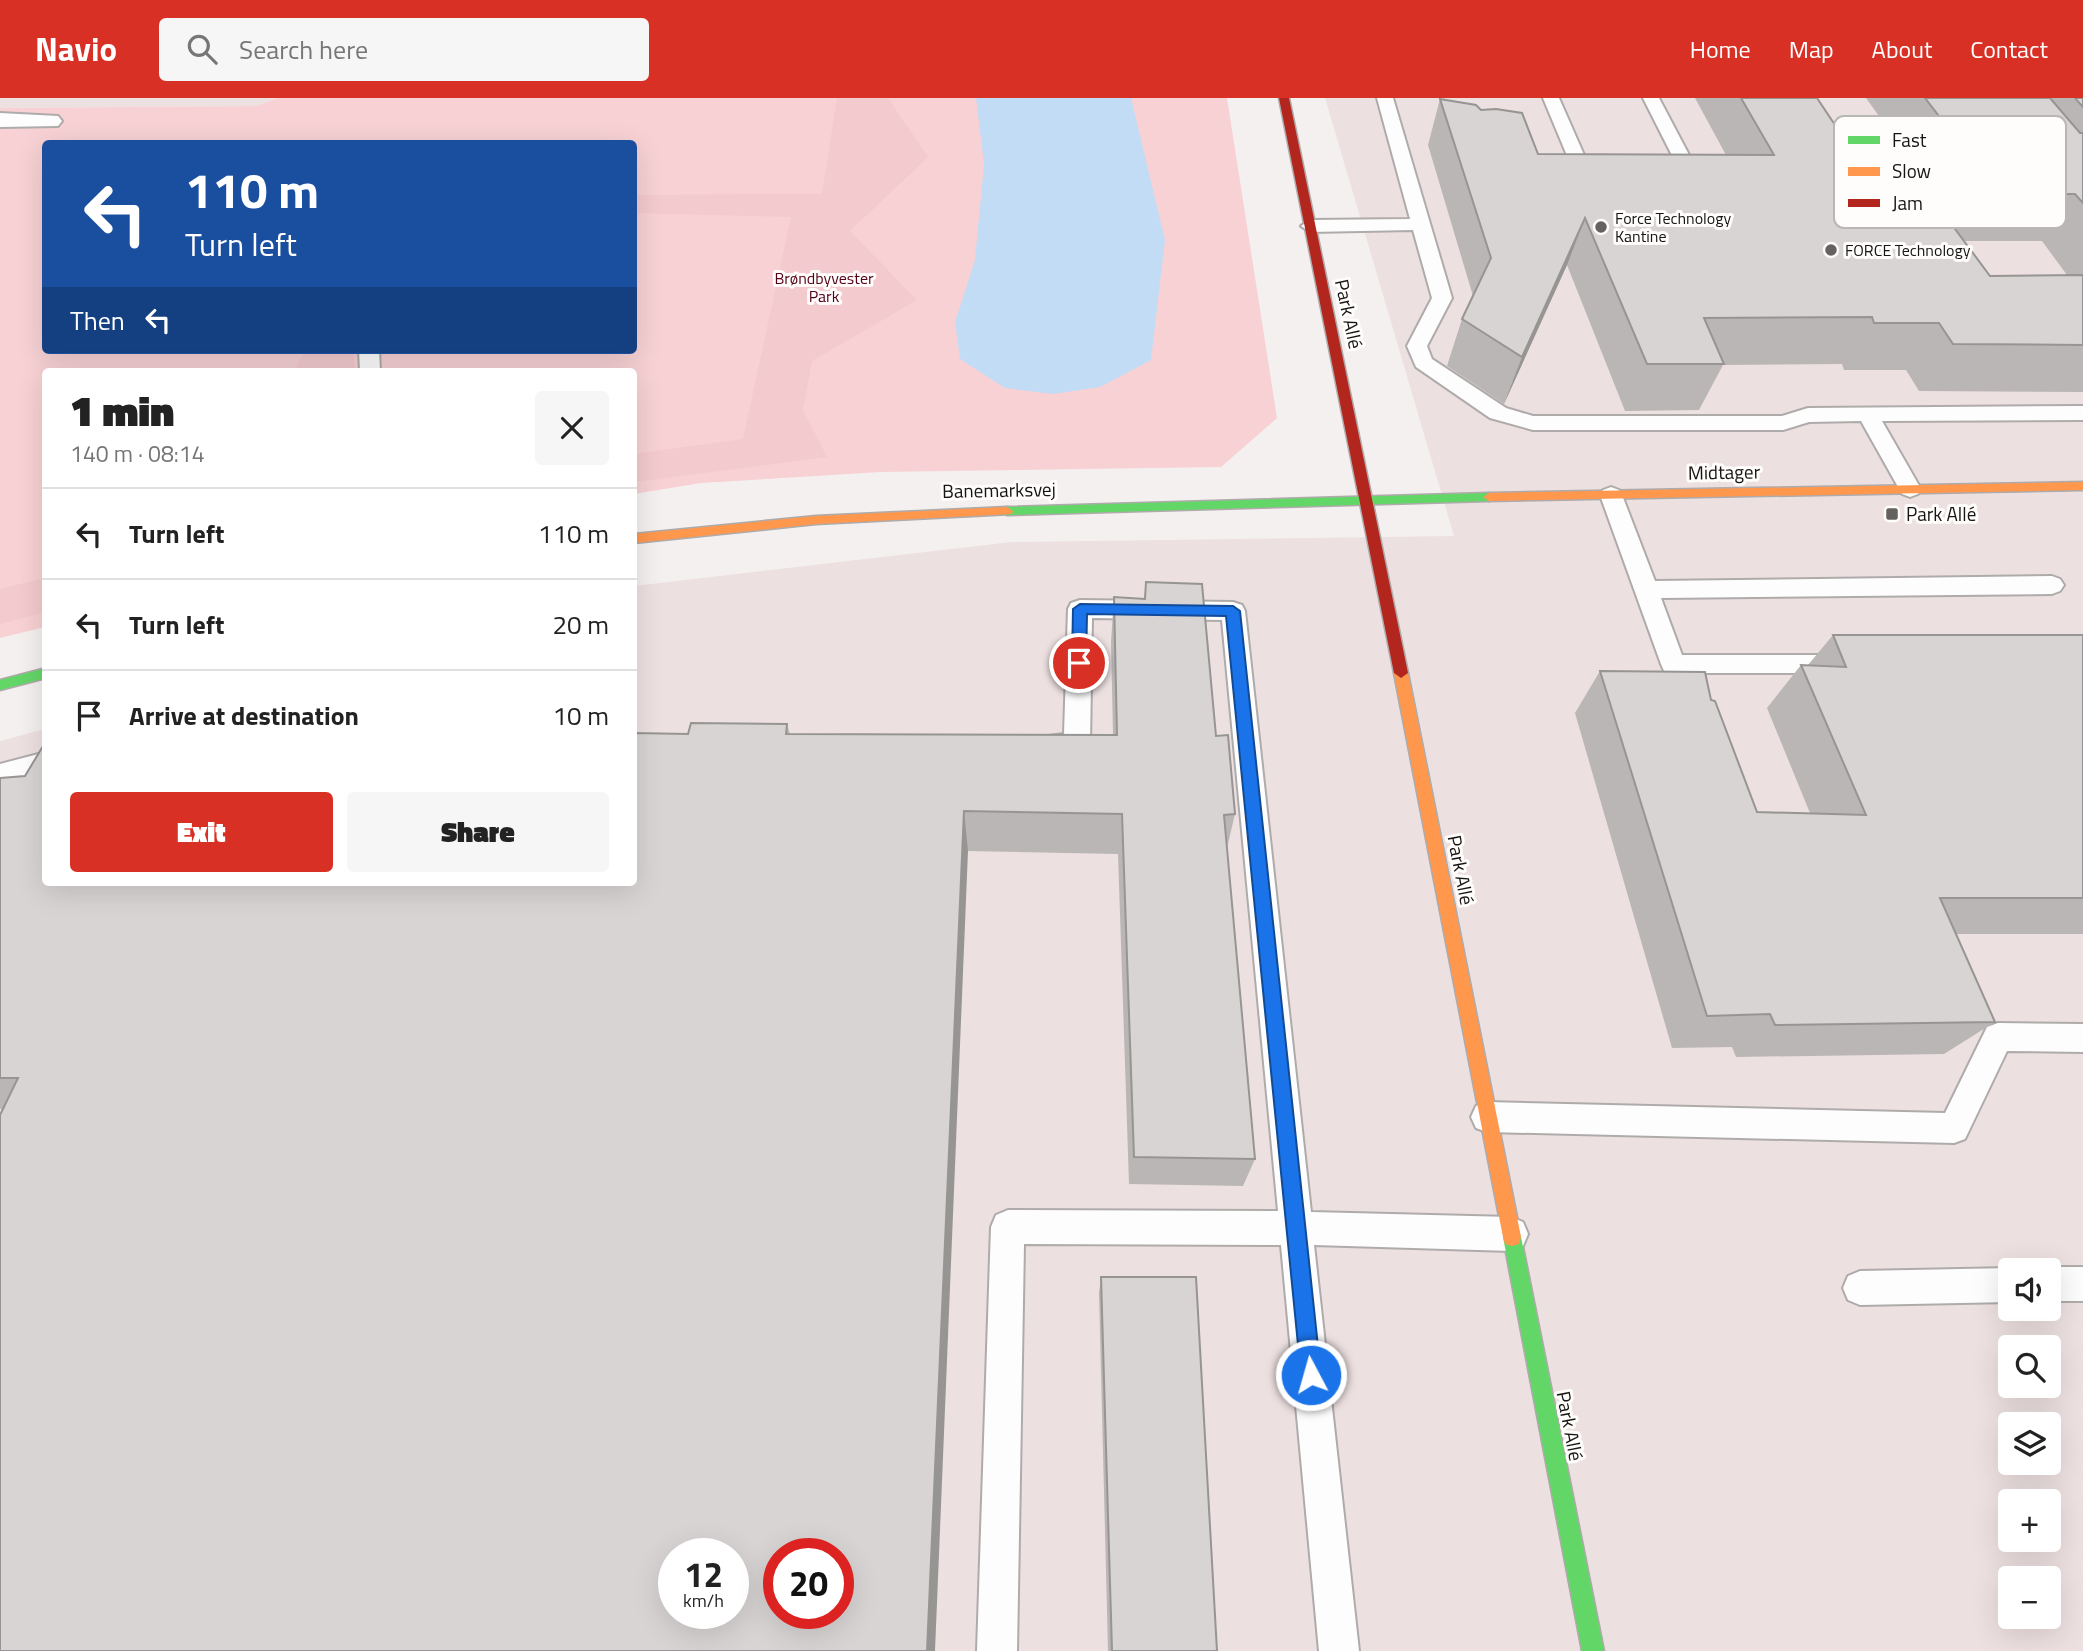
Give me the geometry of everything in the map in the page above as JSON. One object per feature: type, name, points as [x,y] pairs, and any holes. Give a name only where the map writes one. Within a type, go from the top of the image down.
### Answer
[{"type":"street","name":"Park Allé","points":[[1284,98],[1367,499],[1592,1651]]},
{"type":"street","points":[[0,120],[50,121]]},
{"type":"street","name":"Midtager","points":[[1367,499],[2083,486]]},
{"type":"street","name":"Banemarksvej","points":[[637,538],[725,525],[936,513],[1250,505],[1367,499]]},
{"type":"street","points":[[0,685],[42,674]]},
{"type":"lane","points":[[1385,98],[1441,298],[1418,346],[1423,362],[1498,413],[1532,423],[1783,423],[1808,415],[2083,413]]},
{"type":"lane","points":[[1551,98],[1591,191]]},
{"type":"lane","points":[[1651,98],[1699,190]]},
{"type":"lane","points":[[1310,226],[1420,225]]},
{"type":"lane","points":[[1867,414],[1910,489]]},
{"type":"lane","points":[[1611,495],[1682,689]]},
{"type":"lane","points":[[1646,590],[2052,585]]},
{"type":"lane","points":[[1022,744],[1077,744],[1080,609],[1233,611],[1339,1651]]},
{"type":"lane","points":[[1673,664],[1878,664]]},
{"type":"lane","points":[[0,775],[42,763]]},
{"type":"lane","points":[[1487,1116],[1954,1128],[1998,1037],[2083,1038]]},
{"type":"lane","points":[[997,1651],[1008,1227],[1296,1228],[1511,1234]]},
{"type":"lane","points":[[2061,1284],[2083,1284]]},
{"type":"lane","points":[[1860,1288],[1998,1285]]},
{"type":"shaded area","points":[[0,98],[277,98],[257,106],[0,108]]},
{"type":"shaded area","points":[[1325,98],[2083,98],[2083,1651],[0,1651],[0,741],[42,730],[42,886],[637,886],[637,586],[1011,542],[1454,536]]},
{"type":"green space","name":"Brøndbyvester Park","points":[[277,98],[1227,98],[1277,418],[1221,467],[881,472],[701,483],[637,494],[637,368],[42,368],[42,628],[0,638],[0,108],[257,106]]},
{"type":"green space","points":[[837,98],[888,98],[928,157],[850,231],[917,300],[812,361],[803,410],[827,457],[637,482],[637,454],[743,439],[791,217],[637,213],[637,195],[822,194]]},
{"type":"green space","points":[[303,354],[353,354],[355,368],[296,368]]},
{"type":"green space","points":[[42,579],[42,613],[0,624],[0,589]]},
{"type":"water","points":[[976,98],[1131,98],[1165,240],[1151,360],[1100,387],[1053,394],[1005,388],[960,359],[955,322],[975,260],[984,164]]},
{"type":"building","points":[[1741,98],[1817,98],[1834,124],[1834,228],[1954,228],[1990,276],[2083,275],[2083,345],[1953,344],[1939,323],[1874,323],[1872,317],[1704,318],[1724,364],[1647,364],[1585,218],[1522,357],[1462,319],[1491,258],[1440,99],[1476,105],[1481,110],[1522,113],[1538,154],[1774,155]]},
{"type":"building","points":[[1925,98],[2050,98],[2065,116],[1939,116]]},
{"type":"building","points":[[2075,98],[2083,98],[2083,107]]},
{"type":"building","points":[[2066,117],[2083,133],[2083,203],[2075,194],[2066,194]]},
{"type":"building","points":[[1146,582],[1202,584],[1216,736],[1228,735],[1235,814],[1224,815],[1255,1159],[1134,1157],[1122,814],[964,811],[927,1651],[0,1651],[0,1115],[18,1078],[0,1078],[0,778],[25,776],[42,748],[42,886],[637,886],[637,733],[688,734],[691,723],[787,724],[786,734],[1117,735],[1114,597],[1145,599]]},
{"type":"building","points":[[1833,635],[2083,635],[2083,898],[1940,898],[1995,1022],[1775,1025],[1770,1014],[1707,1016],[1600,671],[1705,672],[1711,700],[1715,701],[1757,812],[1866,815],[1801,665],[1846,667]]},
{"type":"building","points":[[1101,1277],[1196,1277],[1217,1651],[1112,1651]]},
{"type":"traffic: fast","points":[[1007,511],[1489,497]]},
{"type":"traffic: fast","points":[[0,685],[42,674]]},
{"type":"traffic: fast","points":[[1512,1237],[1593,1651]]},
{"type":"traffic: slow","points":[[1489,497],[2083,486]]},
{"type":"traffic: slow","points":[[637,539],[816,520],[1007,511]]},
{"type":"traffic: slow","points":[[1401,673],[1512,1237]]},
{"type":"traffic: jam","points":[[1284,98],[1401,673]]},
{"type":"place","name":"Force Technology Kantine","points":[[1601,227]]},
{"type":"place","name":"FORCE Technology","points":[[1831,250]]},
{"type":"place","name":"Park Allé","points":[[1892,514]]},
{"type":"route","points":[[1079,663],[1080,609],[1233,611],[1311,1375]]}]
